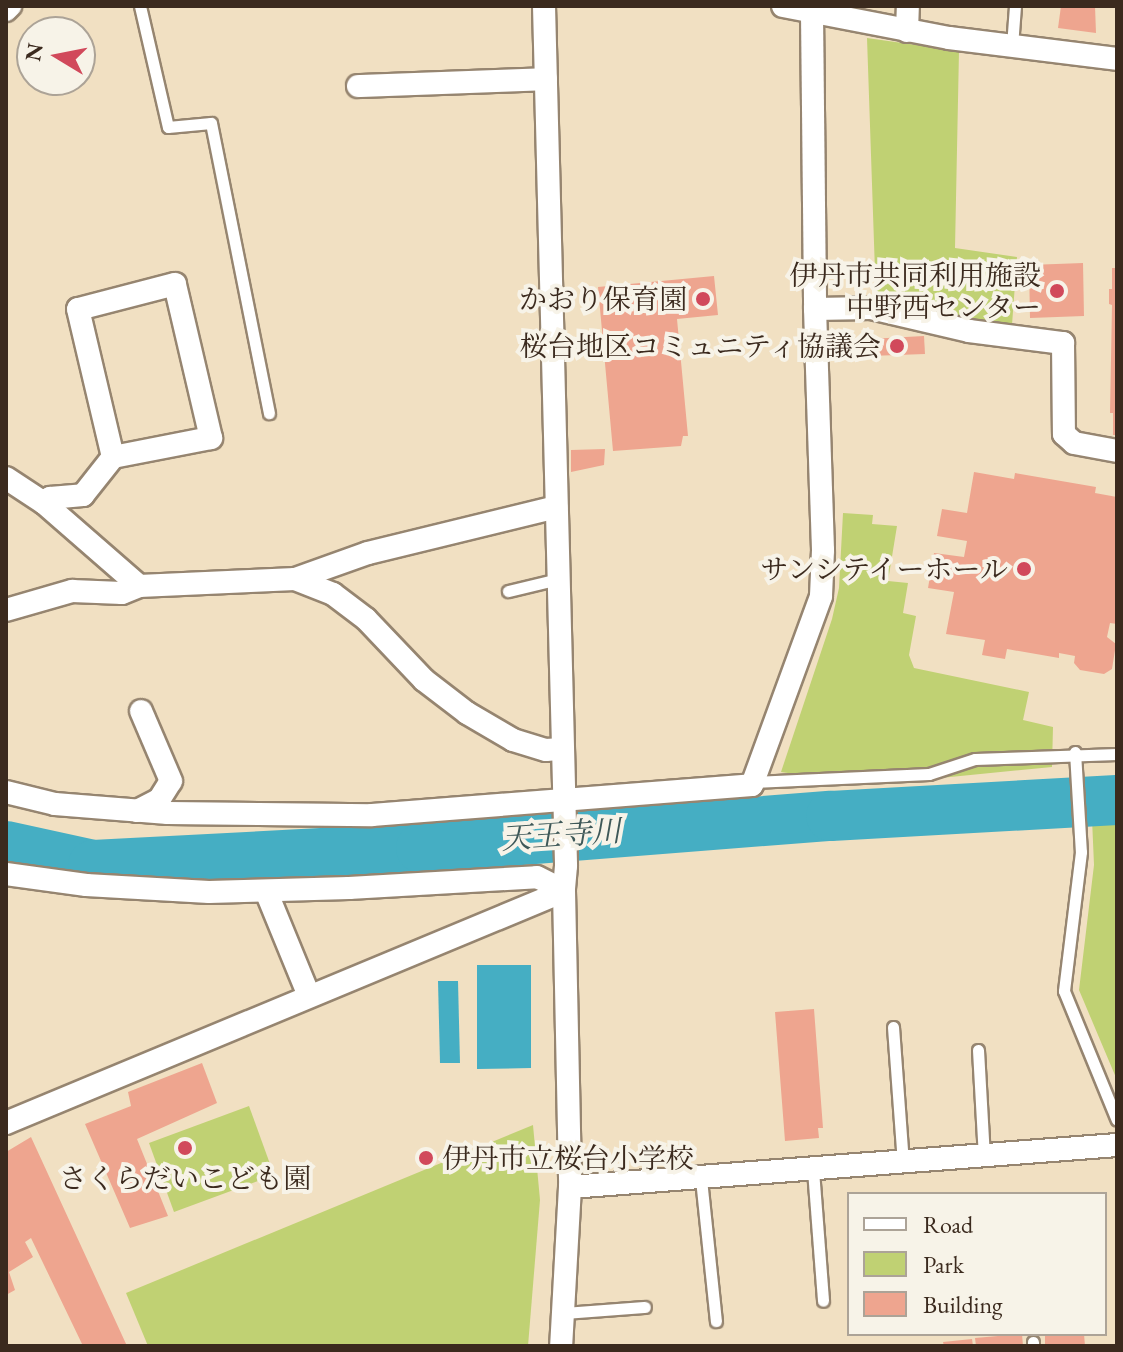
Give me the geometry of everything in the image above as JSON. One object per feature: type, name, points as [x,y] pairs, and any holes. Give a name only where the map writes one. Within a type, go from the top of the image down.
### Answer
[{"type":"street","points":[[6,10],[10,6]]},
{"type":"street","points":[[544,6],[566,866],[570,1187],[561,1346]]},
{"type":"street","points":[[783,6],[907,31],[1117,59]]},
{"type":"street","points":[[907,31],[908,6]]},
{"type":"street","points":[[6,792],[55,804],[136,811],[372,815],[564,804],[752,785],[821,596],[823,550],[815,309],[812,13]]},
{"type":"street","points":[[358,86],[401,76],[546,79]]},
{"type":"street","points":[[44,503],[50,498],[83,495],[113,457],[211,438],[175,284],[78,309],[113,457]]},
{"type":"street","points":[[815,309],[871,308],[969,331],[1063,343],[1064,434],[1074,443],[1117,451]]},
{"type":"street","points":[[6,478],[44,503],[139,586]]},
{"type":"street","points":[[6,610],[72,591],[122,593],[139,586],[295,579],[368,553],[556,507]]},
{"type":"street","points":[[295,579],[333,594],[366,619],[424,680],[467,713],[513,740],[546,750],[562,749]]},
{"type":"street","points":[[136,811],[159,800],[171,781],[141,711]]},
{"type":"street","points":[[6,874],[86,885],[266,891],[537,877],[564,891]]},
{"type":"street","points":[[266,891],[309,996]]},
{"type":"street","points":[[6,1123],[564,891]]},
{"type":"street","points":[[570,1187],[1117,1145]]},
{"type":"lane","points":[[140,6],[168,127],[211,123],[269,413]]},
{"type":"lane","points":[[1012,46],[1015,6]]},
{"type":"lane","points":[[508,591],[558,579]]},
{"type":"lane","points":[[753,782],[929,774],[975,759],[1075,758],[1117,754]]},
{"type":"lane","points":[[1075,758],[1080,836],[1064,991],[1117,1120]]},
{"type":"lane","points":[[893,1027],[903,1163]]},
{"type":"lane","points":[[978,1050],[984,1157]]},
{"type":"lane","points":[[813,1170],[823,1301]]},
{"type":"lane","points":[[701,1179],[716,1321]]},
{"type":"lane","points":[[563,1313],[645,1307]]},
{"type":"green space","points":[[867,38],[959,51],[955,248],[1017,257],[1012,325],[932,316],[876,301]]},
{"type":"green space","points":[[843,513],[873,515],[872,524],[897,526],[888,581],[908,583],[903,613],[916,616],[909,655],[914,668],[1029,692],[1023,720],[1053,727],[1052,767],[870,785],[781,772],[832,619],[839,588]]},
{"type":"green space","points":[[1117,817],[1117,1080],[1079,990],[1094,865],[1092,819]]},
{"type":"green space","points":[[249,1106],[274,1175],[174,1212],[149,1143]]},
{"type":"green space","points":[[533,1125],[540,1200],[528,1346],[148,1346],[126,1293]]},
{"type":"water","points":[[477,965],[531,965],[531,1068],[477,1069]]},
{"type":"water","points":[[438,981],[458,981],[460,1063],[440,1063]]},
{"type":"building","points":[[1061,6],[1095,6],[1096,33],[1058,28]]},
{"type":"building","name":"伊丹市共同利用施設 中野西センター","points":[[1083,263],[1084,316],[1030,318],[1029,265]]},
{"type":"building","points":[[1112,268],[1117,268],[1117,435],[1113,435],[1113,413],[1110,413],[1112,305],[1109,304],[1109,289],[1112,289]]},
{"type":"building","points":[[714,276],[718,315],[677,319],[688,436],[683,436],[681,446],[613,451],[598,287]]},
{"type":"building","name":"桜台地区コミュニティ協議会","points":[[924,336],[925,354],[870,356],[869,339]]},
{"type":"building","points":[[605,449],[604,465],[571,472],[571,450]]},
{"type":"building","name":"サンシテイーホール","points":[[974,472],[1014,479],[1015,473],[1096,487],[1095,493],[1117,497],[1117,624],[1110,623],[1107,637],[1116,644],[1112,669],[1104,674],[1080,670],[1074,663],[1075,656],[1059,653],[1059,658],[1007,649],[1005,659],[982,655],[985,640],[946,634],[954,592],[928,588],[934,553],[964,557],[967,541],[937,536],[942,509],[967,513]]},
{"type":"building","points":[[814,1009],[823,1128],[818,1128],[819,1138],[785,1141],[775,1012]]},
{"type":"building","points":[[202,1063],[217,1103],[137,1139],[168,1216],[130,1228],[85,1124],[131,1106],[128,1092]]},
{"type":"building","points":[[31,1137],[127,1346],[83,1346],[31,1238],[25,1242],[33,1257],[9,1272],[15,1290],[6,1295],[6,1152]]},
{"type":"building","points":[[1022,1336],[1023,1346],[976,1346],[975,1338]]},
{"type":"building","points":[[1045,1336],[1084,1336],[1085,1346],[1045,1346]]},
{"type":"building","points":[[972,1339],[973,1346],[944,1346],[943,1342]]},
{"type":"waterway","name":"天王寺川","points":[[6,846],[93,865],[421,848],[831,816],[1117,800]]},
{"type":"place","name":"伊丹市共同利用施設 中野西センター","points":[[1057,291]]},
{"type":"place","name":"かおり保育園","points":[[703,299]]},
{"type":"place","name":"桜台地区コミュニティ協議会","points":[[897,346]]},
{"type":"place","name":"サンシテイーホール","points":[[1024,569]]},
{"type":"place","name":"さくらだいこども園","points":[[185,1148]]},
{"type":"place","name":"伊丹市立桜台小学校","points":[[426,1158]]}]
